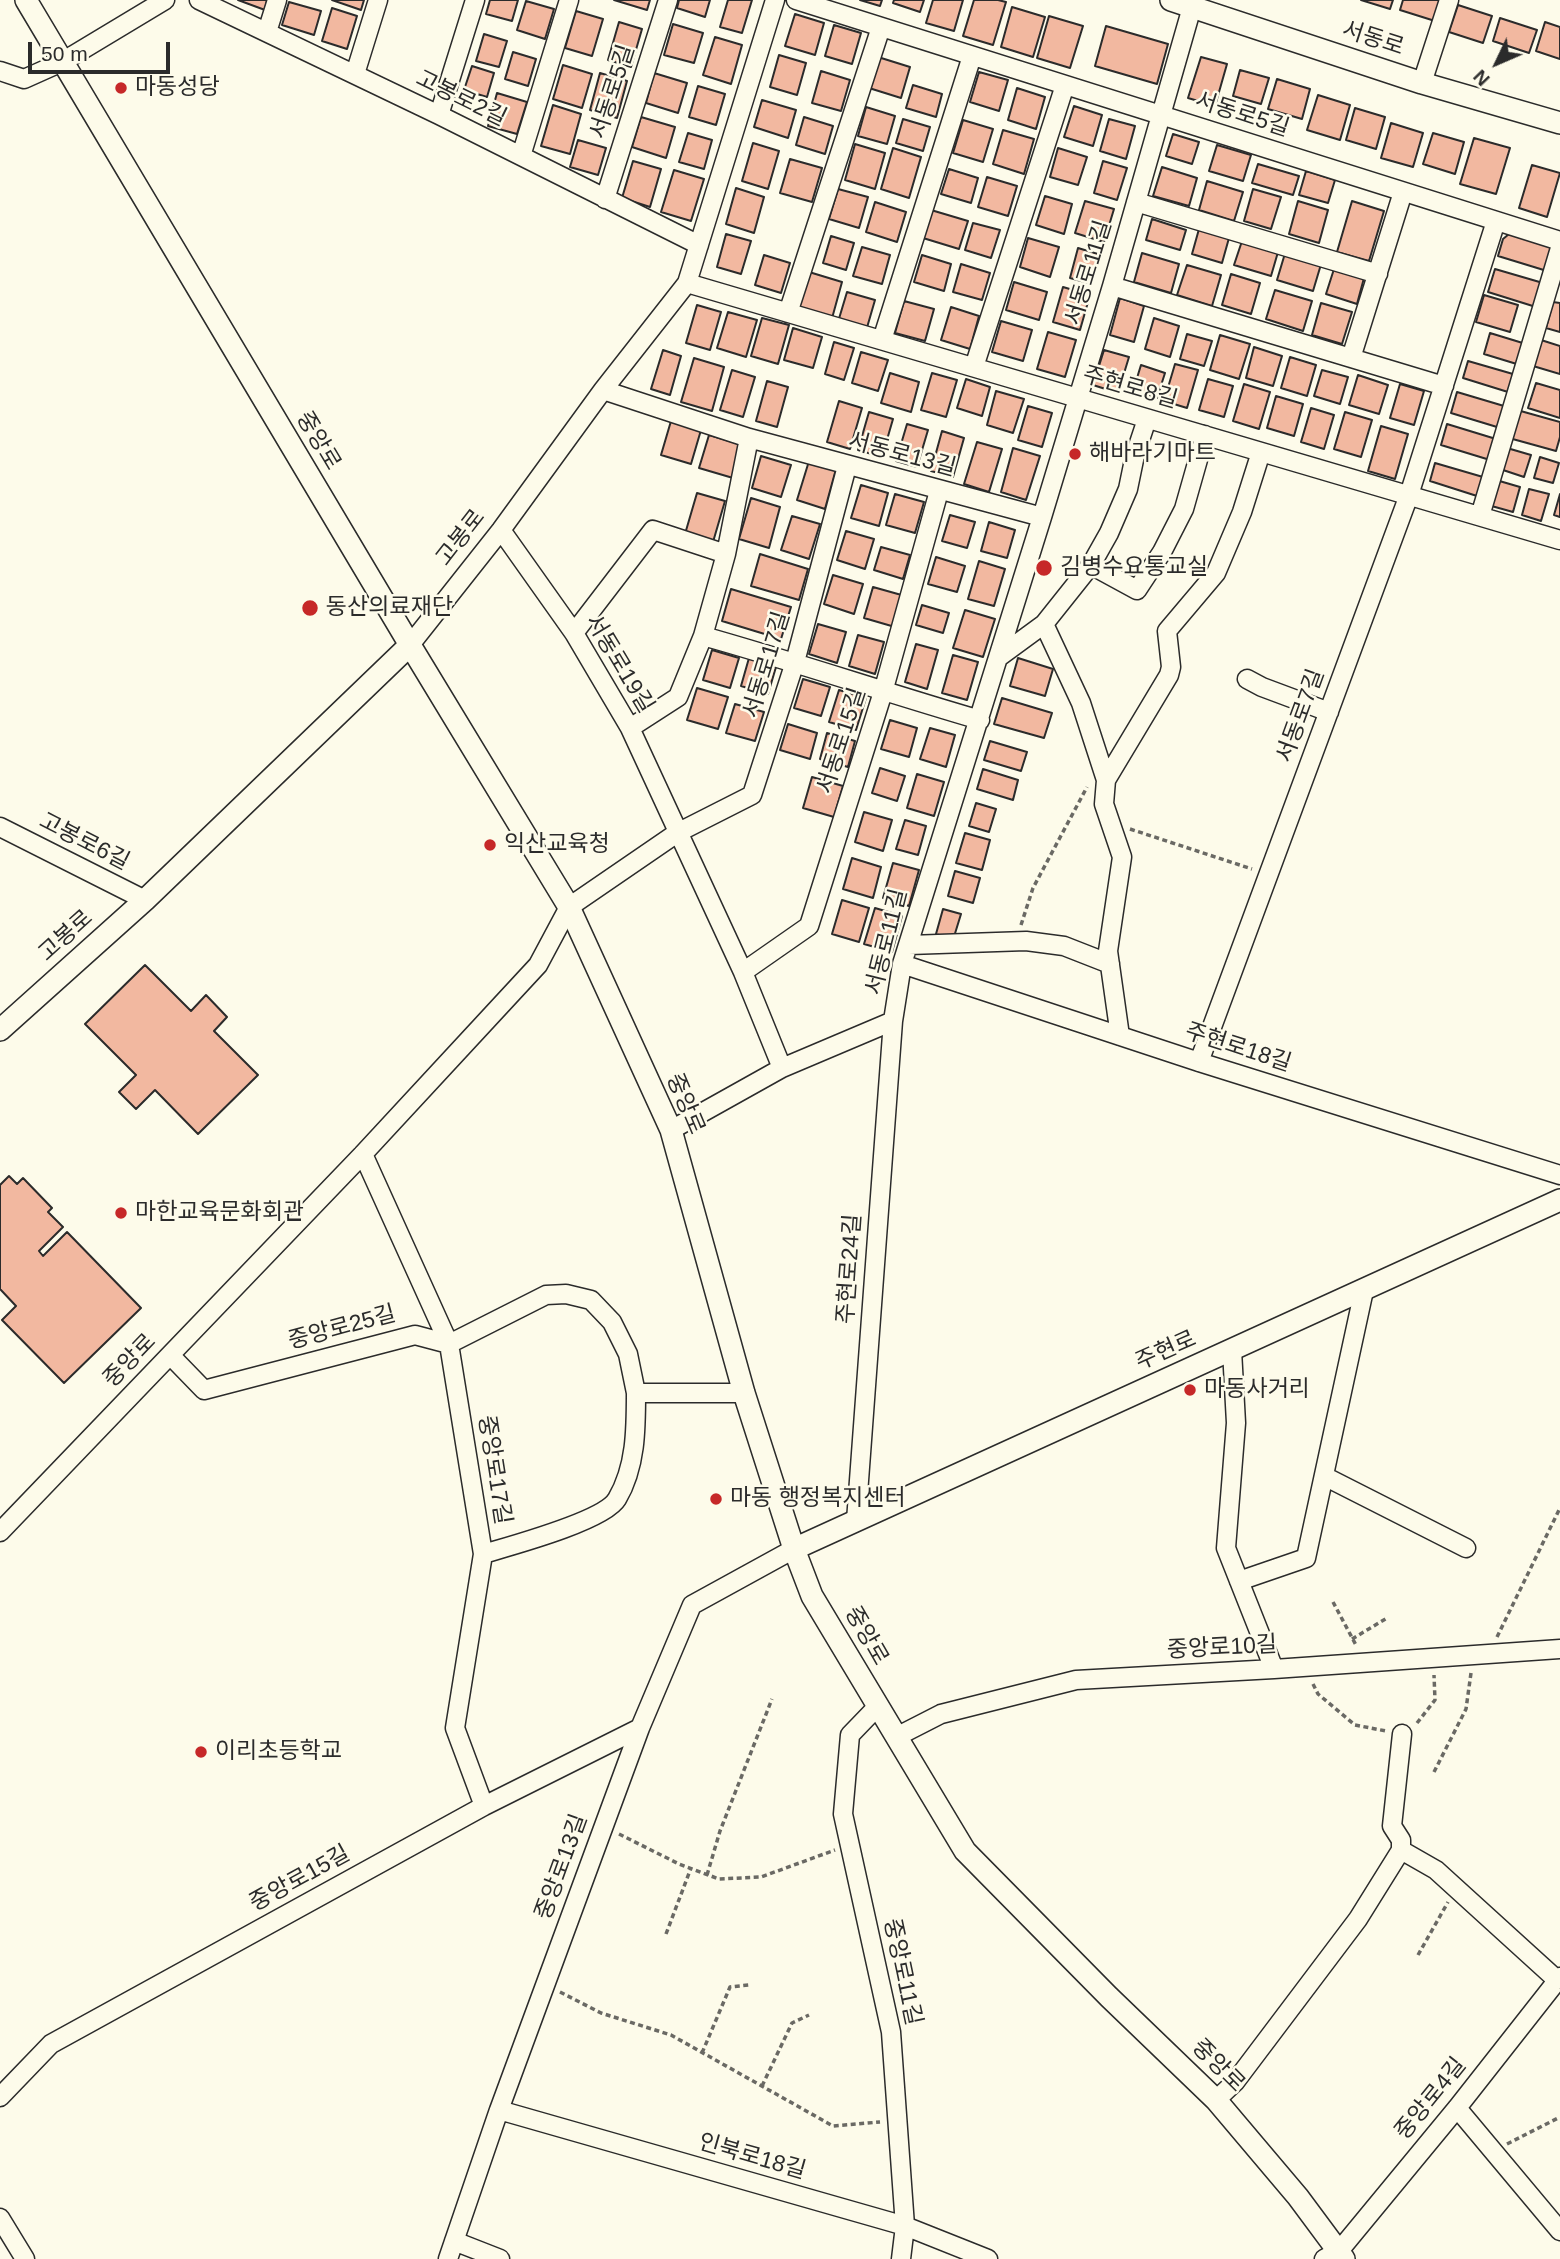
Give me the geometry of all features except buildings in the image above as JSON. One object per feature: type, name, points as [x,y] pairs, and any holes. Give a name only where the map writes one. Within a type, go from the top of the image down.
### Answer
[{"type":"street","name":"중앙로","points":[[26,0],[569,907],[671,1130],[744,1392],[794,1549],[812,1596],[965,1851],[1109,1997],[1216,2100],[1298,2197],[1336,2256]]},
{"type":"street","points":[[0,71],[24,79],[62,62],[165,0]]},
{"type":"street","name":"고봉로2길","points":[[199,0],[439,115],[699,245]]},
{"type":"street","points":[[267,32],[277,0]]},
{"type":"street","points":[[355,74],[378,0]]},
{"type":"street","points":[[439,115],[475,0]]},
{"type":"street","points":[[521,156],[569,0]]},
{"type":"street","name":"서동로5길","points":[[605,199],[668,0]]},
{"type":"street","name":"고봉로","points":[[0,1030],[145,900],[410,645],[501,530],[603,390],[687,283],[775,0]]},
{"type":"street","name":"서동로5길","points":[[796,0],[1560,241]]},
{"type":"street","name":"서동로","points":[[1171,0],[1193,4],[1422,83],[1560,123]]},
{"type":"street","points":[[1422,83],[1449,0]]},
{"type":"street","name":"서동로11길","points":[[671,1130],[782,1068],[893,1021],[902,964],[1042,517],[1193,4]]},
{"type":"street","points":[[788,313],[881,27]]},
{"type":"street","points":[[881,340],[972,56]]},
{"type":"street","points":[[974,368],[1065,85]]},
{"type":"street","points":[[1352,358],[1403,191]]},
{"type":"street","name":"서동로11길","points":[[1136,202],[1378,274]]},
{"type":"street","name":"서동로7길","points":[[1199,1062],[1409,495],[1496,221]]},
{"type":"street","points":[[1480,516],[1560,248]]},
{"type":"street","name":"주현로8길","points":[[687,283],[1560,540]]},
{"type":"street","points":[[1112,286],[1444,386]]},
{"type":"street","name":"서동로13길","points":[[603,390],[749,438],[1042,517]]},
{"type":"street","points":[[999,657],[1044,624],[1091,565],[1128,489],[1135,455],[1147,419]]},
{"type":"street","points":[[1091,565],[1137,590],[1162,552],[1184,509],[1205,435]]},
{"type":"street","points":[[630,728],[678,697],[703,636],[726,554],[749,438]]},
{"type":"street","points":[[1103,772],[1169,675],[1171,667],[1167,631],[1216,573],[1242,512],[1261,452]]},
{"type":"street","name":"서동로17길","points":[[677,833],[752,795],[795,662],[847,466]]},
{"type":"street","name":"서동로15길","points":[[743,972],[809,926],[883,692],[939,491]]},
{"type":"street","name":"서동로19길","points":[[501,530],[573,633],[630,728],[743,972],[782,1068]]},
{"type":"street","points":[[573,633],[653,530],[726,554]]},
{"type":"street","points":[[1044,624],[1081,703],[1103,772],[1104,804],[1122,858],[1108,951],[1120,1036]]},
{"type":"street","points":[[703,636],[980,720]]},
{"type":"street","points":[[1247,679],[1329,712]]},
{"type":"street","name":"고봉로6길","points":[[0,827],[145,900]]},
{"type":"street","points":[[569,907],[677,833]]},
{"type":"street","name":"중앙로","points":[[0,1532],[363,1154],[538,964],[569,907]]},
{"type":"street","points":[[909,945],[1016,941],[1064,946],[1110,964]]},
{"type":"street","name":"주현로18길","points":[[902,964],[1199,1062],[1560,1175]]},
{"type":"street","name":"주현로24길","points":[[856,1521],[893,1021]]},
{"type":"street","name":"중앙로17길","points":[[363,1154],[449,1344],[483,1554],[455,1728],[484,1806]]},
{"type":"street","name":"주현로","points":[[794,1549],[1560,1200]]},
{"type":"street","points":[[1240,1581],[1306,1558],[1364,1290]]},
{"type":"street","points":[[449,1344],[546,1295],[566,1294],[591,1300],[612,1322],[628,1354],[636,1393],[636,1433],[630,1469],[616,1502],[586,1520],[483,1554]]},
{"type":"street","name":"중앙로25길","points":[[171,1356],[204,1390],[415,1335],[449,1344]]},
{"type":"street","points":[[1231,1350],[1236,1423],[1226,1548],[1274,1669]]},
{"type":"street","points":[[636,1393],[744,1392]]},
{"type":"street","points":[[1324,1476],[1466,1548]]},
{"type":"street","name":"중앙로13길","points":[[448,2259],[499,2110],[640,1728],[692,1605],[794,1549]]},
{"type":"street","name":"중앙로10길","points":[[896,1737],[941,1714],[1076,1681],[1560,1649]]},
{"type":"street","name":"중앙로11길","points":[[877,1707],[850,1735],[844,1814],[891,2032],[905,2226],[901,2259]]},
{"type":"street","name":"중앙로15길","points":[[0,2096],[51,2044],[484,1806],[640,1728]]},
{"type":"street","points":[[1216,2100],[1236,2082],[1350,1930],[1401,1850],[1401,1840],[1392,1826],[1402,1734]]},
{"type":"street","points":[[1401,1850],[1436,1870],[1558,1979]]},
{"type":"street","name":"중앙로4길","points":[[1336,2256],[1558,1979]]},
{"type":"street","points":[[1457,2108],[1560,2231]]},
{"type":"street","name":"인북로18길","points":[[499,2110],[905,2226],[988,2259]]},
{"type":"street","points":[[0,2218],[25,2259]]},
{"type":"street","points":[[454,2241],[499,2259]]},
{"type":"path","points":[[1016,941],[1033,888],[1077,804],[1103,772]]},
{"type":"path","points":[[1111,824],[1144,832],[1269,875]]},
{"type":"path","points":[[1434,1772],[1466,1709],[1480,1655],[1560,1508]]},
{"type":"path","points":[[1333,1602],[1368,1663]]},
{"type":"path","points":[[1352,1639],[1387,1618]]},
{"type":"path","points":[[1304,1667],[1318,1693],[1355,1725],[1402,1734],[1420,1720],[1435,1700],[1433,1658]]},
{"type":"path","points":[[707,1875],[720,1831],[772,1699]]},
{"type":"path","points":[[604,1826],[719,1879],[761,1877],[850,1844]]},
{"type":"path","points":[[666,1934],[691,1868]]},
{"type":"path","points":[[1418,1955],[1456,1889]]},
{"type":"path","points":[[545,1984],[601,2013],[671,2035],[833,2126],[896,2120]]},
{"type":"path","points":[[702,2053],[730,1987],[749,1984]]},
{"type":"path","points":[[762,2086],[792,2023],[809,2015]]},
{"type":"path","points":[[1493,2151],[1560,2117]]},
{"type":"place","name":"마동성당","points":[[121,88]]},
{"type":"place","name":"해바라기마트","points":[[1075,454]]},
{"type":"place","name":"김병수요통교실","points":[[1044,568]]},
{"type":"place","name":"동산의료재단","points":[[310,608]]},
{"type":"place","name":"익산교육청","points":[[490,845]]},
{"type":"place","name":"마한교육문화회관","points":[[121,1213]]},
{"type":"place","name":"마동사거리","points":[[1190,1390]]},
{"type":"place","name":"마동 행정복지센터","points":[[716,1499]]},
{"type":"place","name":"이리초등학교","points":[[201,1752]]}]
